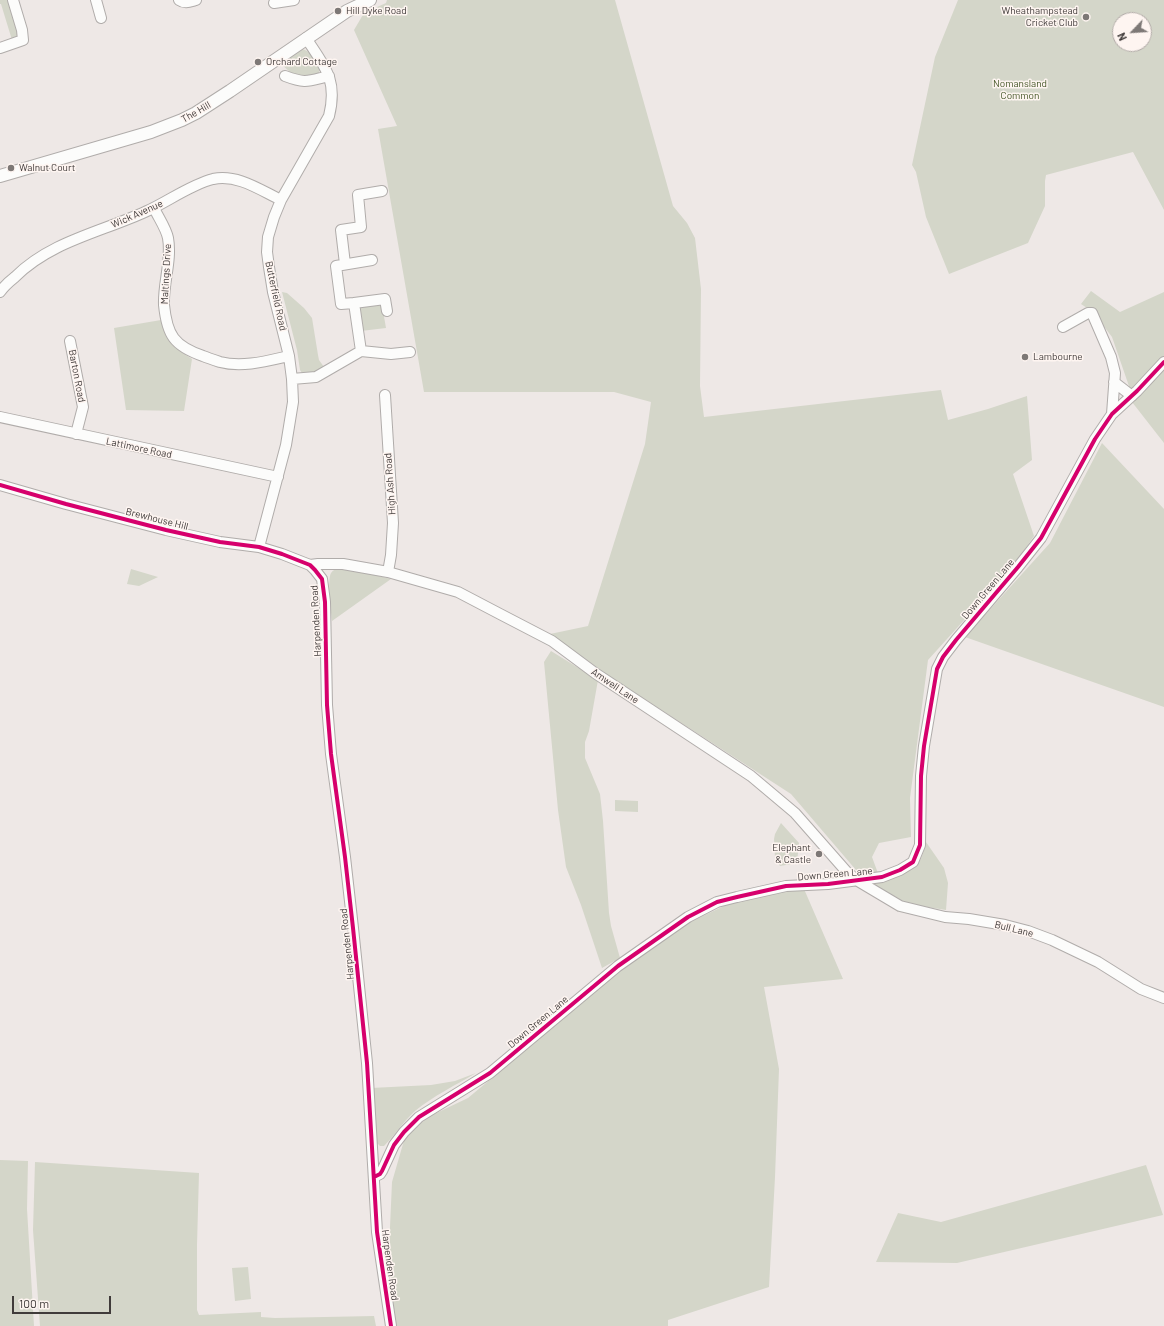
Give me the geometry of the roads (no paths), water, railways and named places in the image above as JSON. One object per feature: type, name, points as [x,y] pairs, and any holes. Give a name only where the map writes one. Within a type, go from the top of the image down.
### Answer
[{"type":"main road","name":"The Hill","points":[[0,176],[137,136],[182,120],[196,113],[230,91],[347,11],[370,0]]},
{"type":"street","points":[[0,48],[23,40],[22,30],[13,0]]},
{"type":"street","points":[[96,0],[102,18]]},
{"type":"street","points":[[180,0],[184,3],[196,0]]},
{"type":"street","points":[[274,3],[294,0]]},
{"type":"street","name":"Butterfield Road","points":[[259,547],[286,445],[292,402],[292,379],[289,356],[273,292],[268,252],[268,237],[281,200],[329,116],[333,102],[332,87],[329,76],[306,38]]},
{"type":"street","points":[[285,76],[298,81],[306,82],[329,76]]},
{"type":"street","name":"Wick Avenue","points":[[1,290],[21,270],[44,253],[75,239],[127,220],[213,179],[231,179],[247,183],[281,200]]},
{"type":"street","points":[[345,264],[341,230],[361,227],[358,195],[382,191]]},
{"type":"street","name":"Maltings Drive","points":[[154,208],[168,236],[169,248],[164,303],[167,324],[171,335],[176,342],[193,353],[221,362],[237,364],[257,363],[289,356]]},
{"type":"street","points":[[372,260],[336,266],[341,304],[385,299],[387,311]]},
{"type":"street","points":[[354,303],[361,351]]},
{"type":"street","points":[[1063,327],[1088,313],[1092,314],[1111,357],[1115,373],[1112,414]]},
{"type":"street","name":"Barton Road","points":[[70,341],[83,407],[76,434]]},
{"type":"street","points":[[292,379],[316,377],[361,351],[390,354],[410,352]]},
{"type":"street","name":"Down Green Lane","points":[[374,1177],[382,1171],[394,1145],[404,1132],[419,1118],[490,1073],[618,966],[688,917],[717,902],[786,886],[858,881],[882,877],[900,870],[913,862],[920,845],[921,776],[924,746],[937,669],[943,657],[1041,538],[1094,439],[1112,414],[1132,396],[1164,362]]},
{"type":"street","points":[[1114,382],[1132,396]]},
{"type":"street","name":"High Ash Road","points":[[385,395],[393,523],[391,555],[388,572]]},
{"type":"street","name":"Lattimore Road","points":[[0,417],[278,477]]},
{"type":"street","name":"Brewhouse Hill","points":[[0,485],[166,530],[220,542],[259,547],[310,565]]},
{"type":"street","points":[[322,579],[331,564]]},
{"type":"street","name":"Amwell Lane","points":[[310,565],[343,564],[388,572],[458,592],[552,641],[594,673],[751,776],[795,813],[846,871],[858,881]]},
{"type":"street","name":"Harpenden Road","points":[[310,565],[322,579],[325,602],[327,705],[331,754],[345,858],[367,1063],[377,1232],[391,1326]]},
{"type":"street","name":"Bull Lane","points":[[858,881],[900,906],[946,917],[1005,925],[1028,931],[1098,962],[1141,989],[1164,998]]},
{"type":"place","name":"Hill Dyke Road","points":[[338,11]]},
{"type":"place","name":"Wheathampstead Cricket Club","points":[[1086,17]]},
{"type":"place","name":"Orchard Cottage","points":[[258,62]]},
{"type":"place","name":"Walnut Court","points":[[11,168]]},
{"type":"place","name":"Lambourne","points":[[1025,357]]},
{"type":"place","name":"Elephant & Castle","points":[[819,854]]},
{"type":"park label","name":"Nomansland Common","points":[[1020,90]]}]
